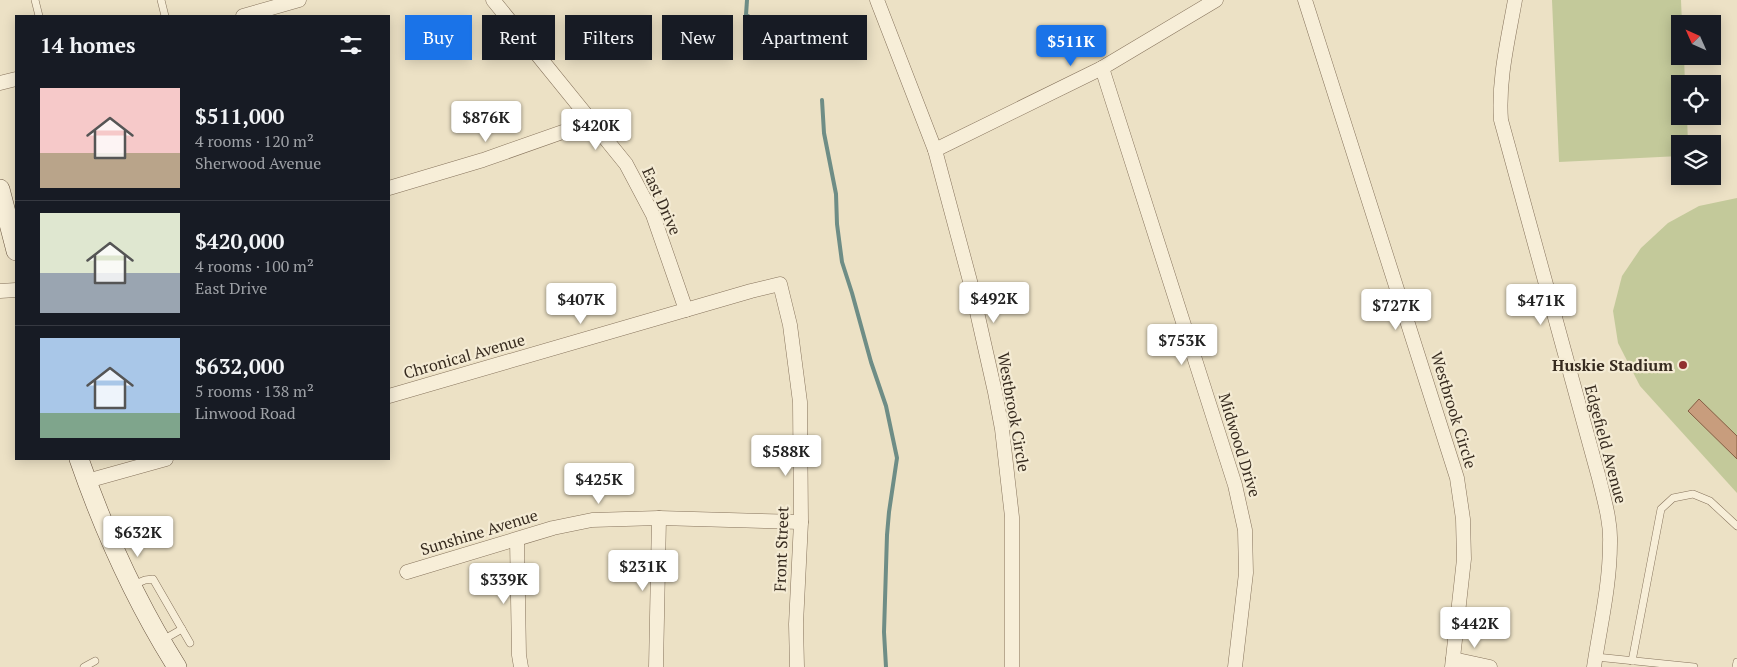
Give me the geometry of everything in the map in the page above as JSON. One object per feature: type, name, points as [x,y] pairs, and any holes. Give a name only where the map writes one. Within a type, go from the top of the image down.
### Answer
[{"type":"main road","points":[[0,188],[15,247]]},
{"type":"main road","points":[[79,460],[108,533],[132,586],[177,667]]},
{"type":"street","points":[[246,15],[299,0]]},
{"type":"street","name":"East Drive","points":[[493,0],[626,164],[653,215],[686,310]]},
{"type":"street","name":"Westbrook Circle","points":[[877,0],[934,150],[970,281],[995,392],[1002,429],[1012,516],[1012,667]]},
{"type":"street","points":[[934,150],[1102,68],[1216,0]]},
{"type":"street","name":"Westbrook Circle","points":[[1305,0],[1457,478],[1463,519],[1464,559],[1453,663]]},
{"type":"street","name":"Edgefield Avenue","points":[[1515,0],[1501,84],[1501,120],[1606,508],[1610,542],[1609,568],[1595,662]]},
{"type":"street","name":"Midwood Drive","points":[[1102,68],[1235,485],[1245,530],[1246,573],[1235,667]]},
{"type":"street","points":[[0,83],[15,79]]},
{"type":"street","points":[[390,188],[483,160],[591,122]]},
{"type":"street","name":"Chronical Avenue","points":[[390,396],[752,290],[780,284]]},
{"type":"street","name":"Front Street","points":[[780,284],[790,325],[800,402],[801,522],[796,624],[797,667]]},
{"type":"street","points":[[0,292],[15,290]]},
{"type":"street","points":[[87,480],[162,460]]},
{"type":"street","points":[[656,667],[659,518]]},
{"type":"street","name":"Sunshine Avenue","points":[[407,572],[553,528],[592,520],[659,518],[801,522]]},
{"type":"street","points":[[517,540],[520,667]]},
{"type":"street","points":[[1453,663],[1490,667]]},
{"type":"lane","points":[[35,0],[39,15]]},
{"type":"lane","points":[[161,0],[165,15]]},
{"type":"lane","points":[[1632,661],[1661,509],[1674,498],[1693,494],[1710,500],[1737,526]]},
{"type":"lane","points":[[132,586],[145,580],[153,579],[190,643]]},
{"type":"lane","points":[[161,641],[182,629]]},
{"type":"lane","points":[[84,667],[95,661]]},
{"type":"lane","points":[[1595,662],[1632,661],[1694,667]]},
{"type":"lane","points":[[1736,667],[1737,662]]},
{"type":"green space","points":[[1552,0],[1681,0],[1682,15],[1671,15],[1671,65],[1684,65],[1685,75],[1671,75],[1671,125],[1687,125],[1688,135],[1671,135],[1671,156],[1559,162]]},
{"type":"green space","name":"Huskie Stadium","points":[[1737,198],[1737,493],[1640,386],[1618,343],[1613,311],[1622,276],[1641,248],[1668,223],[1699,206]]},
{"type":"building","points":[[1699,399],[1737,436],[1737,459],[1688,411]]},
{"type":"waterway","points":[[746,15],[747,0]]},
{"type":"waterway","points":[[822,100],[824,133],[836,194],[837,224],[842,262],[886,406],[897,458],[887,535],[884,632],[886,667]]},
{"type":"place","name":"Huskie Stadium","points":[[1683,365]]}]
